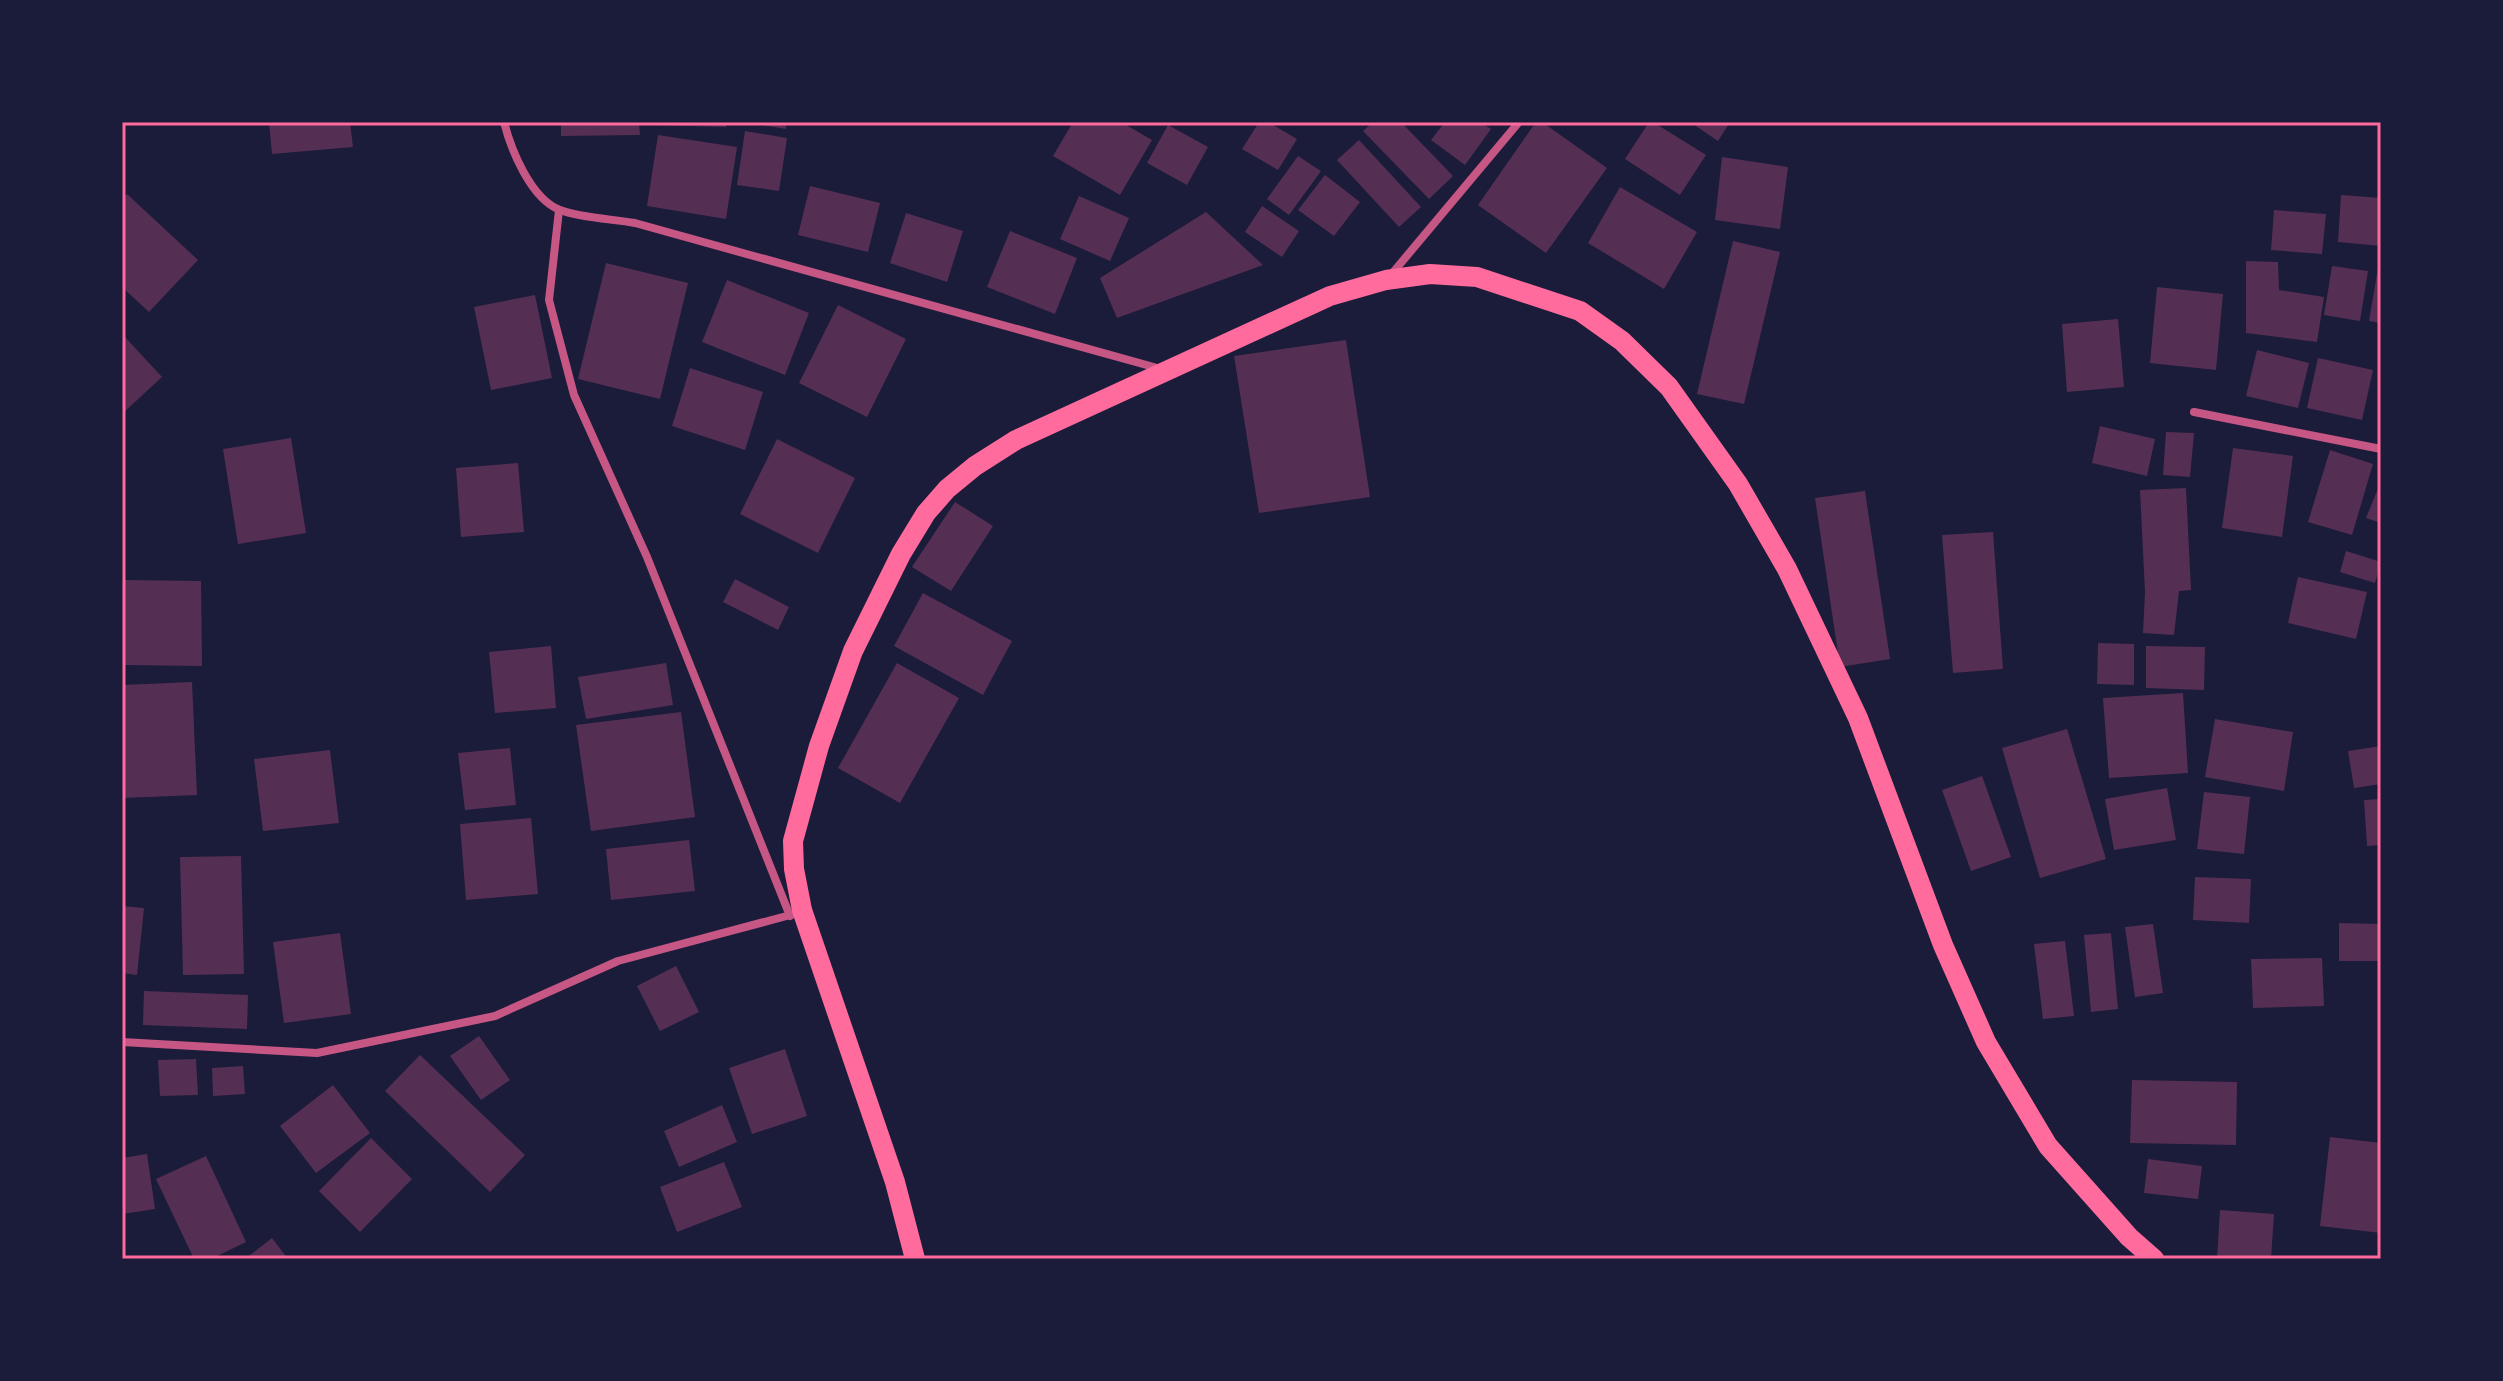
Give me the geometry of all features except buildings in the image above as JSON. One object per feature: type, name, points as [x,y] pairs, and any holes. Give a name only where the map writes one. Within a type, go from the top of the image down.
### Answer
[{"type":"main road","points":[[915,1259],[895,1182],[796,913],[793,841],[819,746],[853,651],[901,554],[926,513],[947,489],[975,466],[1016,440],[1330,296],[1386,280],[1430,274],[1477,277],[1580,311],[1622,341],[1669,387],[1738,484],[1787,569],[1858,718],[1943,945],[1986,1042],[2048,1146],[2129,1237],[2154,1259]]},
{"type":"street","points":[[504,122],[531,186],[559,210],[678,234],[1165,370]]},
{"type":"street","points":[[1386,280],[1519,122]]},
{"type":"street","points":[[122,1042],[317,1053],[495,1016],[618,961],[796,913],[647,557],[574,395],[549,300],[559,210]]},
{"type":"street","points":[[2194,412],[2381,449]]}]
